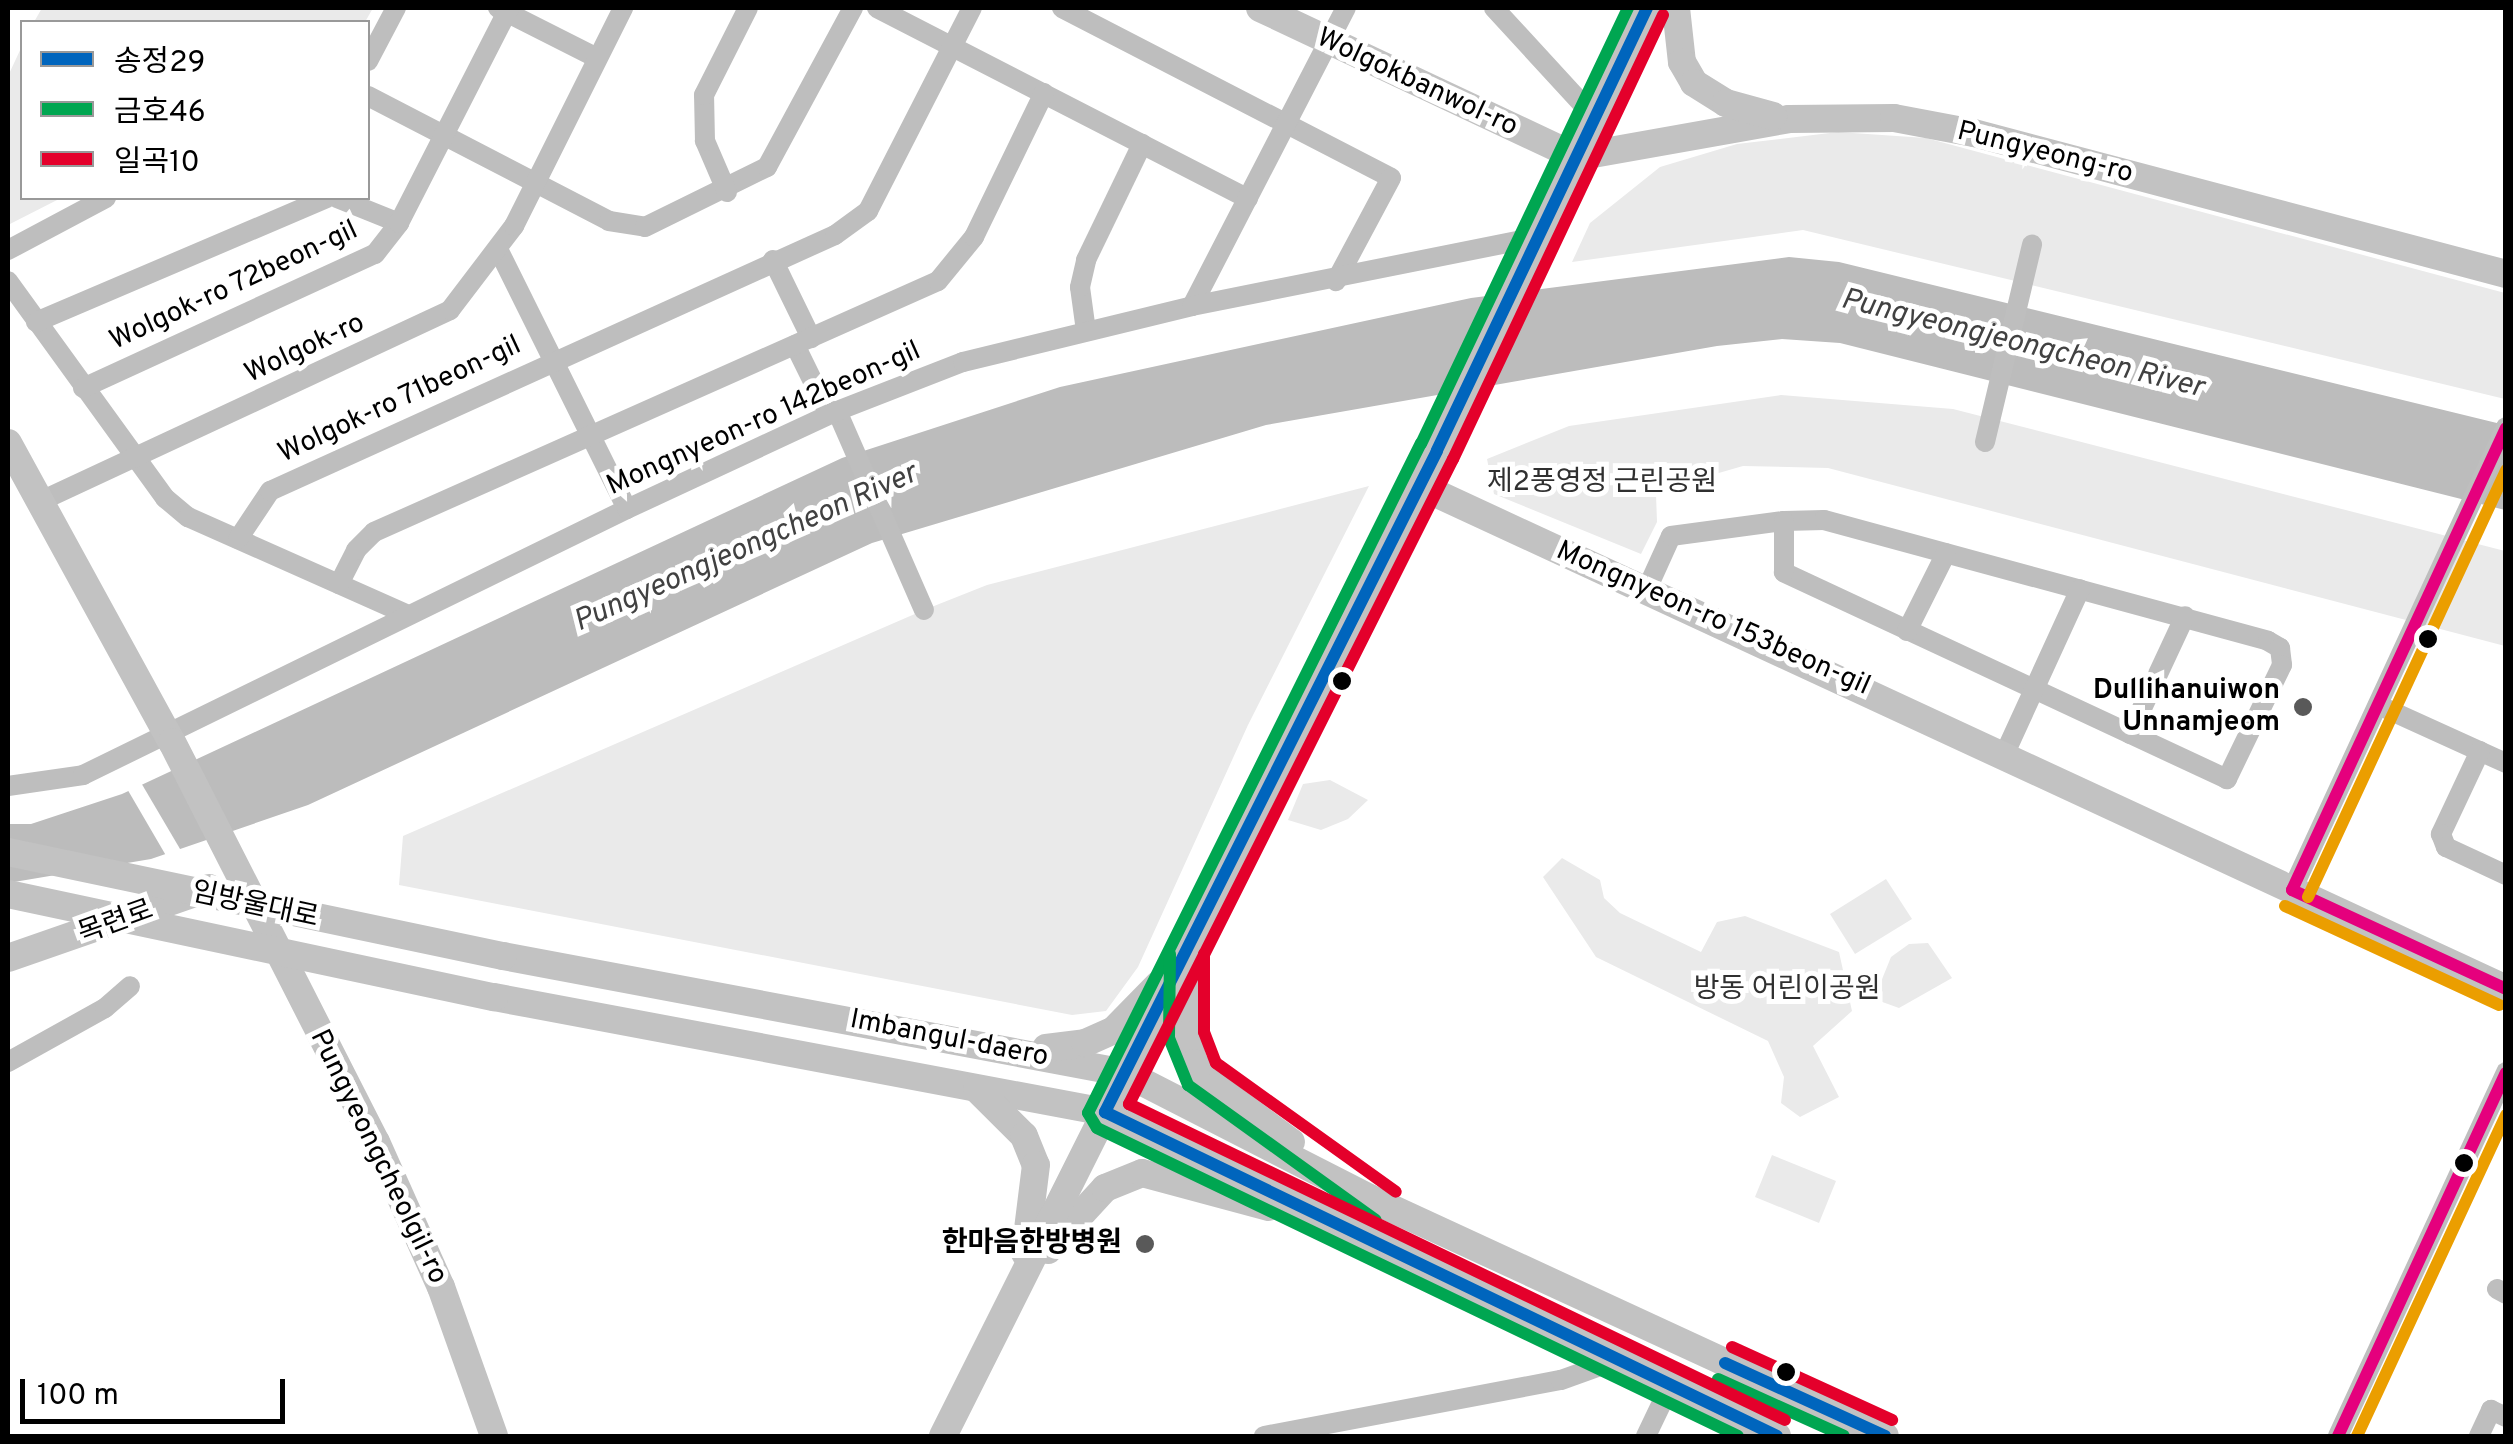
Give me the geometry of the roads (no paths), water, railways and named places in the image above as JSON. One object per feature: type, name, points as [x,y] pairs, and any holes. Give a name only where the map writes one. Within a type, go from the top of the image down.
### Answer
[{"type":"main road","name":"Wolgokbanwol-ro","points":[[1260,8],[1576,158]]},
{"type":"main road","points":[[944,1436],[1438,452],[1647,8]]},
{"type":"main road","points":[[1676,8],[1682,62],[1694,83],[1743,110],[1789,119]]},
{"type":"main road","name":"Pungyeong-ro","points":[[1576,158],[1789,119],[1894,118],[1974,133],[2506,274]]},
{"type":"main road","points":[[8,444],[43,500],[86,592],[170,737]]},
{"type":"main road","name":"Mongnyeon-ro 153beon-gil","points":[[1420,486],[2005,753],[2506,989]]},
{"type":"main road","name":"Pungyeongcheolgil-ro","points":[[170,737],[232,885],[282,987],[300,997],[441,1287],[494,1436]]},
{"type":"main road","name":"임방울대로","points":[[8,852],[502,956]]},
{"type":"main road","name":"목련로","points":[[8,958],[232,885]]},
{"type":"main road","name":"Imbangul-daero","points":[[8,894],[494,997],[1104,1112],[1777,1436]]},
{"type":"main road","points":[[996,1048],[1062,1048],[1097,1040],[1128,1018],[1187,952]]},
{"type":"main road","points":[[1019,1285],[1105,1188],[1142,1172],[1350,1232],[1370,1198],[1202,1074],[1186,1035],[1187,952]]},
{"type":"main road","name":"Imbangul-daero","points":[[502,956],[1125,1072],[1370,1198],[1884,1436]]},
{"type":"main road","points":[[976,1088],[1024,1136],[1036,1165],[1019,1285]]},
{"type":"street","points":[[370,57],[396,8]]},
{"type":"street","name":"Wolgok-ro","points":[[43,500],[450,310],[498,250],[623,8]]},
{"type":"street","points":[[727,192],[705,141],[704,94],[748,8]]},
{"type":"street","points":[[370,97],[534,183],[635,228],[727,192],[768,167],[853,8]]},
{"type":"street","points":[[877,8],[1248,199]]},
{"type":"street","name":"Wolgok-ro 71beon-gil","points":[[238,539],[270,491],[835,235],[868,212],[972,8]]},
{"type":"street","points":[[1062,8],[1391,178],[1336,281]]},
{"type":"street","points":[[1192,306],[1346,8]]},
{"type":"street","points":[[1494,8],[1595,118]]},
{"type":"street","points":[[504,9],[596,58]]},
{"type":"street","name":"Wolgok-ro 72beon-gil","points":[[83,388],[375,254],[399,223],[504,9]]},
{"type":"street","points":[[340,584],[356,550],[374,532],[938,280],[960,260],[1044,93]]},
{"type":"street","points":[[1086,331],[1080,288],[1086,260],[1142,144]]},
{"type":"street","points":[[8,250],[102,200]]},
{"type":"street","name":"Wolgok-ro 72beon-gil","points":[[36,322],[322,200]]},
{"type":"street","name":"Wolgok-ro 72beon-gil","points":[[342,200],[399,223]]},
{"type":"street","points":[[1985,442],[2032,244]]},
{"type":"street","name":"Mongnyeon-ro 142beon-gil","points":[[8,786],[83,775],[170,737],[406,614],[627,508],[963,362],[1192,306],[1534,246]]},
{"type":"street","points":[[498,250],[627,508]]},
{"type":"street","points":[[773,260],[796,344],[837,417],[920,601]]},
{"type":"street","points":[[8,281],[135,457],[188,517],[406,614]]},
{"type":"street","points":[[2292,890],[2506,427]]},
{"type":"street","points":[[1647,590],[1672,536],[1784,521],[1824,520],[2185,616],[2280,648],[2282,665],[2227,780],[1784,572],[1784,521]]},
{"type":"street","points":[[1907,630],[1946,553]]},
{"type":"street","points":[[2005,753],[2080,589]]},
{"type":"street","points":[[2130,734],[2185,616]]},
{"type":"street","points":[[2378,705],[2506,763]]},
{"type":"street","points":[[2480,751],[2441,834],[2446,847],[2506,875]]},
{"type":"street","points":[[8,1062],[105,1008],[130,986]]},
{"type":"street","points":[[2338,1436],[2506,1072]]},
{"type":"street","points":[[1264,1436],[1561,1380],[1617,1360]]},
{"type":"street","points":[[1646,1436],[1670,1386]]},
{"type":"street","points":[[2479,1436],[2491,1410],[2506,1417]]},
{"type":"water","name":"Pungyeongjeongcheon River","points":[[1789,257],[1839,262],[2505,425],[2505,510],[1840,343],[1782,339],[1717,346],[1266,425],[872,543],[308,805],[151,859],[8,883],[8,824],[31,824],[122,794],[842,458],[1060,387],[1471,298]]},
{"type":"place","name":"Dullihanuiwon Unnamjeom","points":[[2303,707]]},
{"type":"place","name":"한마음한방병원","points":[[1145,1244]]},
{"type":"park label","name":"제2풍영정 근린공원","points":[[1602,483]]},
{"type":"park label","name":"방동 어린이공원","points":[[1787,990]]}]
